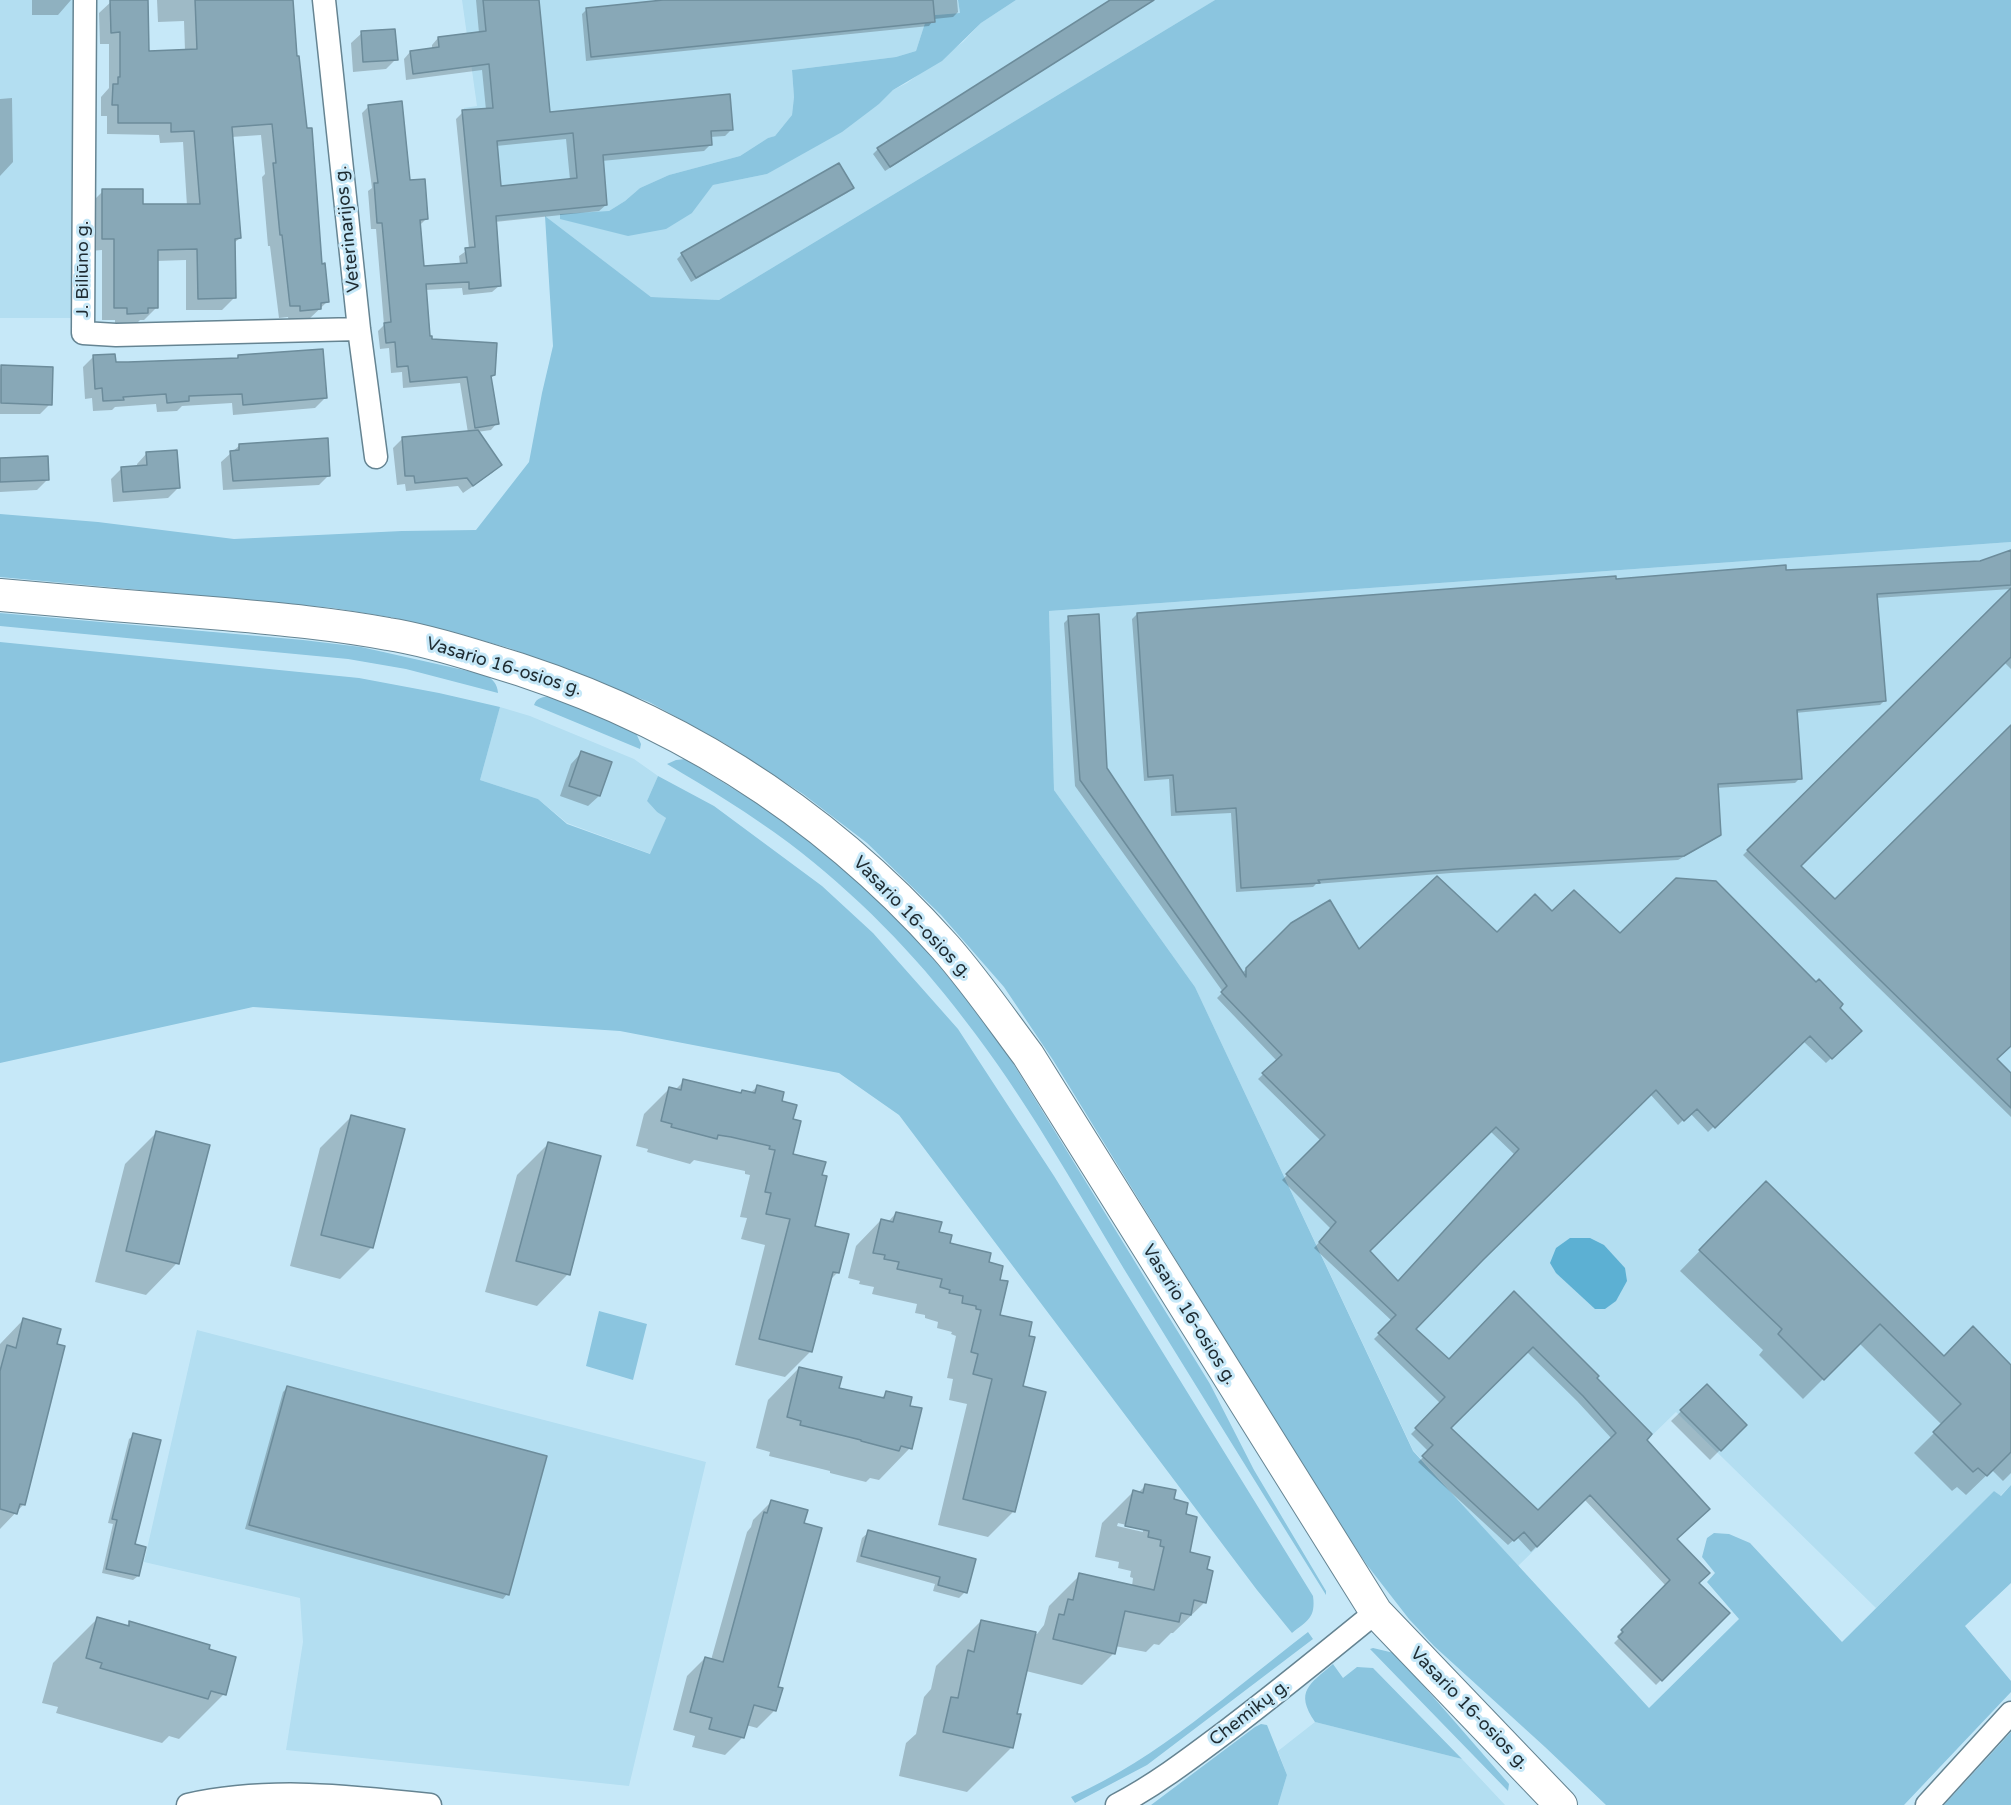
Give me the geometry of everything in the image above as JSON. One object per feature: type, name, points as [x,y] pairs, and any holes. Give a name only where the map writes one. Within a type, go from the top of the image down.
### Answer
[{"type":"main road","name":"Vasario 16-osios g.","points":[[0,595],[322,623],[445,646],[527,671],[602,699],[716,757],[764,787],[807,819],[851,854],[945,947],[986,998],[1028,1055],[1376,1612],[1561,1805]]},
{"type":"street","name":"J. Biliūno g.","points":[[84,0],[83,333],[116,335],[359,329]]},
{"type":"street","name":"Veterinarijos g.","points":[[324,0],[359,329],[376,458]]},
{"type":"street","name":"Chemikų g.","points":[[1117,1805],[1155,1783],[1198,1753],[1376,1612]]},
{"type":"street","points":[[1927,1805],[2011,1713]]},
{"type":"street","points":[[188,1805],[210,1800],[299,1794],[370,1798],[430,1805]]},
{"type":"shaded area","points":[[0,0],[76,0],[75,318],[0,318]]},
{"type":"shaded area","points":[[462,0],[958,0],[960,13],[935,15],[935,22],[925,23],[916,51],[896,57],[792,70],[794,97],[792,115],[775,136],[740,156],[669,175],[640,188],[609,211],[692,213],[713,185],[767,174],[879,104],[893,90],[907,83],[963,42],[981,23],[1016,0],[1215,0],[719,300],[651,297],[545,216],[478,223],[464,108],[477,106]]},
{"type":"shaded area","points":[[958,0],[1016,0],[981,23],[942,61],[893,90],[879,104],[842,132],[767,174],[713,185],[692,213],[666,229],[628,236],[560,219],[560,214],[609,211],[640,188],[669,175],[740,156],[775,136],[792,115],[794,97],[792,70],[896,57],[916,51],[925,23],[935,22],[935,15],[960,13]]},
{"type":"shaded area","points":[[1215,0],[2011,0],[2011,542],[1049,611],[1054,790],[1195,987],[1413,1451],[1649,1708],[1739,1619],[1707,1582],[1715,1573],[1702,1557],[1707,1538],[1714,1533],[1729,1534],[1750,1543],[1842,1642],[1994,1491],[2001,1496],[2011,1485],[2011,1583],[1965,1626],[2011,1681],[2011,1692],[1904,1805],[1606,1805],[1434,1646],[1409,1619],[1367,1565],[1318,1491],[1053,1060],[1004,987],[941,915],[867,843],[803,794],[724,743],[649,702],[509,648],[395,618],[333,608],[0,577],[0,514],[98,522],[234,539],[476,530],[529,462],[553,346],[545,216],[651,297],[719,300]]},
{"type":"shaded area","points":[[2011,542],[2011,1485],[2000,1496],[1994,1491],[1876,1608],[1676,1412],[1518,1566],[1413,1450],[1195,987],[1054,790],[1049,611]]},
{"type":"shaded area","points":[[0,613],[361,647],[486,675],[494,682],[498,693],[406,669],[348,659],[0,626]]},
{"type":"shaded area","points":[[0,642],[359,678],[500,707],[480,780],[538,799],[567,824],[650,854],[666,818],[647,801],[658,776],[714,806],[822,886],[873,933],[958,1029],[1054,1176],[1313,1596],[1312,1614],[1292,1633],[1257,1590],[899,1115],[839,1073],[620,1031],[253,1007],[0,1063]]},
{"type":"shaded area","points":[[551,696],[635,731],[641,744],[640,749],[534,705],[539,699]]},
{"type":"shaded area","points":[[500,707],[530,716],[634,759],[658,776],[647,801],[666,818],[651,854],[567,823],[538,799],[480,780]]},
{"type":"shaded area","points":[[685,759],[763,807],[824,852],[883,905],[926,950],[970,1003],[1008,1055],[1210,1384],[1254,1470],[1326,1591],[1326,1595],[1124,1269],[1048,1141],[1008,1079],[964,1019],[883,925],[837,882],[759,822],[667,764]]},
{"type":"shaded area","points":[[1570,1238],[1590,1238],[1604,1245],[1625,1268],[1627,1281],[1616,1301],[1605,1309],[1595,1309],[1556,1273],[1550,1263],[1556,1248]]},
{"type":"shaded area","points":[[599,1311],[647,1324],[633,1380],[586,1366]]},
{"type":"shaded area","points":[[197,1330],[706,1462],[629,1786],[286,1750],[303,1642],[300,1598],[144,1562]]},
{"type":"shaded area","points":[[1308,1632],[1313,1639],[1147,1765],[1075,1803],[1071,1797],[1103,1781],[1165,1743]]},
{"type":"shaded area","points":[[1370,1649],[1394,1653],[1509,1784],[1508,1791]]},
{"type":"shaded area","points":[[1333,1664],[1343,1678],[1357,1667],[1373,1668],[1462,1759],[1315,1722],[1306,1703],[1305,1695],[1312,1683]]},
{"type":"shaded area","points":[[1315,1722],[1462,1759],[1505,1805],[1278,1805],[1287,1775],[1278,1751]]},
{"type":"shaded area","points":[[1261,1724],[1267,1725],[1287,1775],[1278,1805],[1151,1805],[1255,1727]]},
{"type":"shaded area","points":[[2011,1732],[2011,1805],[1944,1805]]},
{"type":"building","points":[[110,0],[148,0],[149,51],[197,49],[195,0],[293,0],[297,56],[299,56],[307,128],[312,128],[322,264],[325,263],[329,302],[321,303],[321,309],[300,311],[300,306],[290,306],[282,235],[280,235],[273,163],[276,163],[272,124],[232,127],[241,238],[235,239],[236,298],[198,299],[197,249],[158,250],[158,308],[148,308],[148,313],[127,314],[127,308],[114,308],[114,239],[102,239],[102,189],[143,189],[143,204],[200,204],[194,131],[171,132],[171,123],[118,123],[118,105],[112,105],[113,84],[118,84],[118,77],[120,77],[120,32],[111,33]]},
{"type":"building","points":[[483,0],[539,0],[550,112],[730,94],[733,130],[711,131],[712,145],[603,155],[607,205],[496,216],[501,286],[469,289],[469,282],[426,284],[432,339],[497,343],[495,375],[491,376],[499,424],[475,428],[467,377],[410,382],[408,366],[397,367],[395,342],[386,343],[384,323],[391,322],[382,223],[377,223],[374,183],[378,183],[368,105],[402,101],[410,180],[425,179],[428,219],[420,220],[424,266],[467,263],[465,248],[475,247],[462,110],[493,108],[489,64],[413,74],[410,51],[439,47],[438,37],[486,31]],"holes":[[[573,133],[577,178],[501,186],[497,141]]]},
{"type":"building","points":[[663,0],[933,0],[935,22],[591,57],[586,8]]},
{"type":"building","points":[[1110,0],[1154,0],[890,167],[877,148]]},
{"type":"building","points":[[395,29],[398,60],[363,62],[361,31]]},
{"type":"building","points":[[839,163],[854,188],[696,278],[681,253]]},
{"type":"building","points":[[323,349],[327,398],[243,405],[242,394],[189,396],[189,401],[167,403],[166,394],[103,401],[102,388],[95,389],[93,355],[115,354],[116,362],[128,362],[238,358],[238,355]]},
{"type":"building","points":[[1,365],[53,367],[52,405],[1,403]]},
{"type":"building","points":[[478,430],[502,465],[473,486],[467,478],[415,483],[414,476],[405,476],[402,437]]},
{"type":"building","points":[[328,438],[330,476],[233,481],[230,451],[239,450],[239,444]]},
{"type":"building","points":[[177,450],[180,488],[123,492],[121,467],[147,465],[146,452]]},
{"type":"building","points":[[48,456],[49,480],[0,482],[0,458]]},
{"type":"building","points":[[2011,550],[2011,585],[1877,594],[1886,701],[1797,710],[1802,779],[1718,784],[1721,835],[1684,856],[1457,869],[1318,880],[1320,883],[1241,888],[1236,808],[1176,812],[1173,775],[1148,777],[1137,613],[1786,565],[1786,570],[1980,561]]},
{"type":"building","points":[[2011,588],[2011,657],[1801,866],[1835,899],[2011,725],[2011,1046],[1997,1059],[2011,1073],[2011,1108],[1747,850]]},
{"type":"building","points":[[1099,614],[1107,768],[1246,977],[1246,968],[1291,923],[1330,900],[1359,949],[1437,876],[1497,932],[1535,894],[1552,911],[1574,890],[1620,933],[1676,878],[1716,881],[1816,982],[1819,979],[1843,1004],[1840,1008],[1862,1031],[1832,1059],[1810,1036],[1715,1128],[1697,1109],[1684,1121],[1656,1090],[1416,1329],[1449,1359],[1514,1291],[1599,1376],[1597,1378],[1652,1434],[1647,1440],[1710,1509],[1677,1539],[1710,1573],[1699,1583],[1730,1613],[1662,1681],[1618,1637],[1623,1632],[1621,1630],[1670,1580],[1590,1495],[1537,1547],[1524,1532],[1514,1541],[1422,1456],[1433,1445],[1415,1428],[1445,1397],[1378,1333],[1396,1315],[1319,1242],[1336,1222],[1286,1174],[1325,1135],[1262,1073],[1282,1055],[1221,992],[1227,986],[1080,780],[1068,616]],"holes":[[[1496,1127],[1519,1149],[1398,1281],[1370,1251]],[[1533,1347],[1583,1396],[1616,1433],[1538,1510],[1451,1428]]]},
{"type":"building","points":[[581,751],[612,762],[600,796],[569,786]]},
{"type":"building","points":[[683,1079],[741,1093],[742,1090],[755,1093],[757,1085],[784,1092],[782,1101],[797,1105],[793,1119],[801,1121],[793,1154],[826,1162],[822,1175],[827,1176],[815,1226],[849,1234],[839,1273],[833,1272],[812,1352],[759,1339],[790,1219],[766,1214],[771,1193],[765,1192],[775,1150],[769,1149],[770,1146],[731,1137],[718,1135],[717,1139],[671,1127],[672,1124],[661,1121],[669,1087],[681,1090]]},
{"type":"building","points":[[351,1115],[405,1129],[373,1248],[321,1235]]},
{"type":"building","points":[[156,1131],[210,1145],[179,1264],[126,1251]]},
{"type":"building","points":[[548,1142],[601,1156],[570,1275],[516,1261]]},
{"type":"building","points":[[1766,1181],[1944,1356],[1973,1326],[2011,1365],[2011,1452],[1987,1476],[1978,1468],[1973,1472],[1933,1432],[1961,1404],[1880,1324],[1824,1380],[1778,1334],[1782,1329],[1699,1250]]},
{"type":"building","points":[[896,1212],[942,1222],[939,1232],[952,1235],[950,1243],[991,1253],[989,1262],[1003,1266],[1000,1280],[1008,1281],[1000,1315],[1032,1322],[1029,1336],[1035,1337],[1023,1386],[1046,1392],[1015,1512],[963,1499],[992,1379],[973,1374],[978,1354],[971,1352],[981,1310],[976,1309],[976,1306],[962,1303],[963,1296],[949,1293],[950,1290],[940,1287],[942,1279],[897,1269],[899,1262],[884,1259],[885,1255],[873,1253],[881,1219],[893,1222]]},
{"type":"building","points":[[23,1318],[61,1329],[57,1344],[65,1346],[25,1505],[20,1504],[17,1514],[0,1509],[0,1371],[7,1345],[16,1348]]},
{"type":"building","points":[[799,1367],[842,1377],[839,1388],[884,1398],[886,1391],[912,1397],[910,1406],[922,1408],[912,1449],[901,1446],[899,1451],[800,1425],[801,1421],[787,1417]]},
{"type":"building","points":[[1707,1384],[1747,1425],[1721,1451],[1680,1410]]},
{"type":"building","points":[[287,1386],[547,1456],[509,1595],[249,1525]]},
{"type":"building","points":[[133,1433],[161,1440],[135,1544],[146,1547],[139,1576],[106,1569],[117,1520],[112,1519]]},
{"type":"building","points":[[1145,1484],[1176,1490],[1174,1499],[1188,1503],[1186,1514],[1197,1517],[1190,1552],[1210,1557],[1207,1569],[1213,1571],[1206,1603],[1194,1600],[1191,1615],[1181,1613],[1179,1622],[1125,1611],[1115,1654],[1053,1639],[1059,1614],[1064,1615],[1068,1599],[1073,1600],[1079,1573],[1154,1590],[1164,1547],[1160,1546],[1161,1540],[1148,1537],[1149,1531],[1125,1526],[1133,1490],[1143,1493]]},
{"type":"building","points":[[771,1500],[808,1510],[804,1523],[822,1528],[778,1687],[783,1688],[776,1711],[754,1705],[744,1738],[709,1729],[712,1718],[690,1712],[705,1657],[723,1662],[764,1512],[767,1513]]},
{"type":"building","points":[[868,1530],[976,1559],[967,1593],[938,1585],[940,1577],[861,1556]]},
{"type":"building","points":[[97,1617],[129,1626],[129,1621],[210,1645],[209,1649],[236,1657],[226,1695],[211,1691],[208,1699],[100,1668],[102,1663],[86,1658]]},
{"type":"building","points":[[981,1620],[1036,1632],[1017,1714],[1021,1714],[1013,1748],[943,1732],[951,1697],[958,1698],[968,1650],[974,1652]]}]
